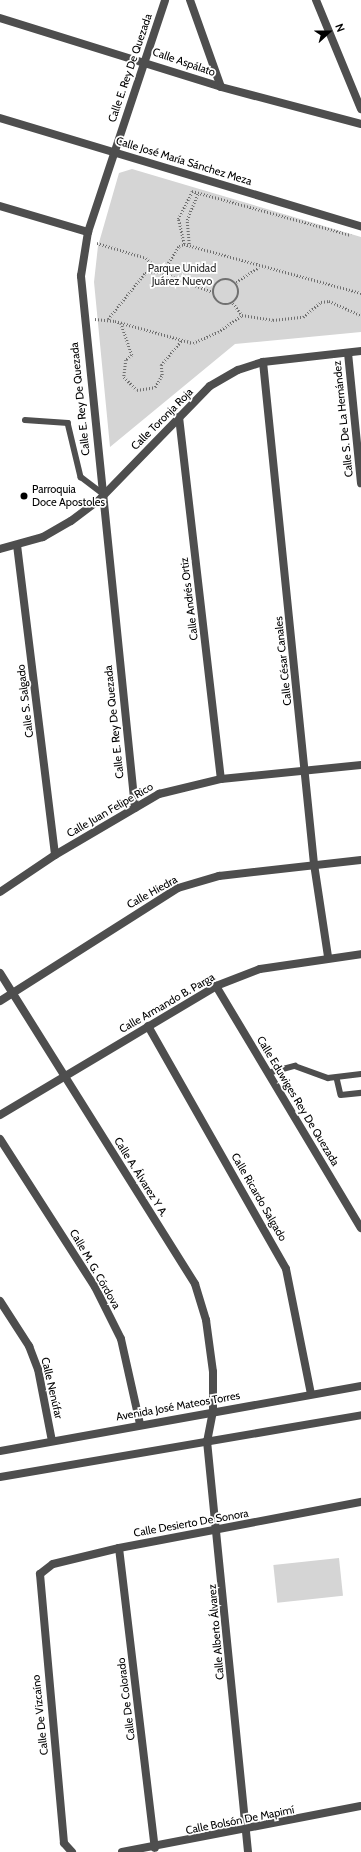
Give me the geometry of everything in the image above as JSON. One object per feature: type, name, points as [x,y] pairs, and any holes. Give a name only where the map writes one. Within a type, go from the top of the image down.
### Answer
[{"type":"street","name":"Calle E. Rey De Quezada","points":[[135,808],[83,320],[81,276],[88,232],[113,150],[165,0]]},
{"type":"street","points":[[190,0],[221,87]]},
{"type":"street","points":[[316,0],[361,109]]},
{"type":"street","name":"Calle Aspálato","points":[[0,18],[144,60],[221,87],[361,124]]},
{"type":"street","name":"Calle José María Sánchez Meza","points":[[0,118],[113,150],[361,226]]},
{"type":"street","points":[[0,206],[88,232]]},
{"type":"street","name":"Calle Toronja Roja","points":[[0,549],[18,545],[56,530],[101,495],[179,417],[222,378],[263,362],[361,351]]},
{"type":"street","name":"Calle S. De La Hernández","points":[[348,353],[361,483]]},
{"type":"street","name":"Calle César Canales","points":[[263,362],[314,864],[328,957]]},
{"type":"street","name":"Calle Andrés Ortiz","points":[[179,417],[221,779]]},
{"type":"street","name":"Calle S. Salgado","points":[[18,545],[55,855]]},
{"type":"street","name":"Calle Juan Felipe Rico","points":[[0,892],[55,855],[135,808],[177,788],[221,779],[361,765]]},
{"type":"street","name":"Calle Hiedra","points":[[0,1001],[178,888],[219,876],[314,864],[361,860]]},
{"type":"street","name":"Calle Armando B. Parga","points":[[0,1115],[216,986],[260,969],[328,957],[361,954]]},
{"type":"street","name":"Calle A. Álvarez Y A.","points":[[0,973],[195,1284],[208,1335],[213,1411]]},
{"type":"street","name":"Calle Eduwiges Rey De Quezada","points":[[216,986],[361,1228]]},
{"type":"street","name":"Calle Ricardo Salgado","points":[[148,1026],[286,1269],[311,1394]]},
{"type":"street","name":"Calle M. G. Córdova","points":[[0,1139],[95,1287],[121,1339],[140,1424]]},
{"type":"street","name":"Calle Nenúfar","points":[[0,1301],[29,1346],[38,1369],[52,1441]]},
{"type":"street","name":"Avenida José Mateos Torres","points":[[0,1451],[140,1424],[361,1386]]},
{"type":"street","name":"Calle Alberto Álvarez","points":[[213,1411],[207,1442],[218,1531],[248,1852]]},
{"type":"street","points":[[0,1478],[361,1415]]},
{"type":"street","name":"Calle Desierto De Sonora","points":[[39,1585],[40,1574],[53,1564],[119,1548],[218,1531],[361,1502]]},
{"type":"street","name":"Calle De Colorado","points":[[119,1548],[155,1848]]},
{"type":"street","name":"Calle De Vizcaíno","points":[[39,1585],[64,1843],[72,1852]]},
{"type":"street","name":"Calle Bolsón De Mapimí","points":[[122,1852],[155,1848],[361,1806]]},
{"type":"lane","points":[[25,420],[68,422],[81,477],[101,495]]},
{"type":"lane","points":[[268,1073],[295,1066],[337,1078],[361,1074]]},
{"type":"lane","points":[[337,1078],[341,1095],[361,1093]]},
{"type":"path","points":[[184,244],[178,219],[192,191],[354,236]]},
{"type":"path","points":[[189,245],[187,220],[198,193]]},
{"type":"path","points":[[86,241],[146,258],[162,273]]},
{"type":"path","points":[[162,273],[179,246],[184,244],[361,293]]},
{"type":"path","points":[[213,292],[221,279],[236,282],[260,266]]},
{"type":"path","points":[[107,319],[145,272],[162,273],[213,292],[220,304],[233,303]]},
{"type":"path","points":[[233,303],[240,289],[236,282]]},
{"type":"path","points":[[233,303],[242,315],[273,320],[303,317],[321,302],[329,301],[361,315]]},
{"type":"path","points":[[83,320],[107,319],[193,343],[218,332],[242,315]]},
{"type":"path","points":[[121,322],[132,355],[126,360],[124,377],[137,390],[155,387],[162,375],[161,365],[182,340]]},
{"type":"green space","name":"Parque Unidad Juárez Nuevo","points":[[132,169],[361,237],[361,332],[235,344],[110,447],[94,282],[98,246],[119,173]]},
{"type":"green space","points":[[339,1558],[343,1596],[277,1603],[273,1565]]},
{"type":"place","name":"Parroquia Doce Apostoles","points":[[24,496]]}]
